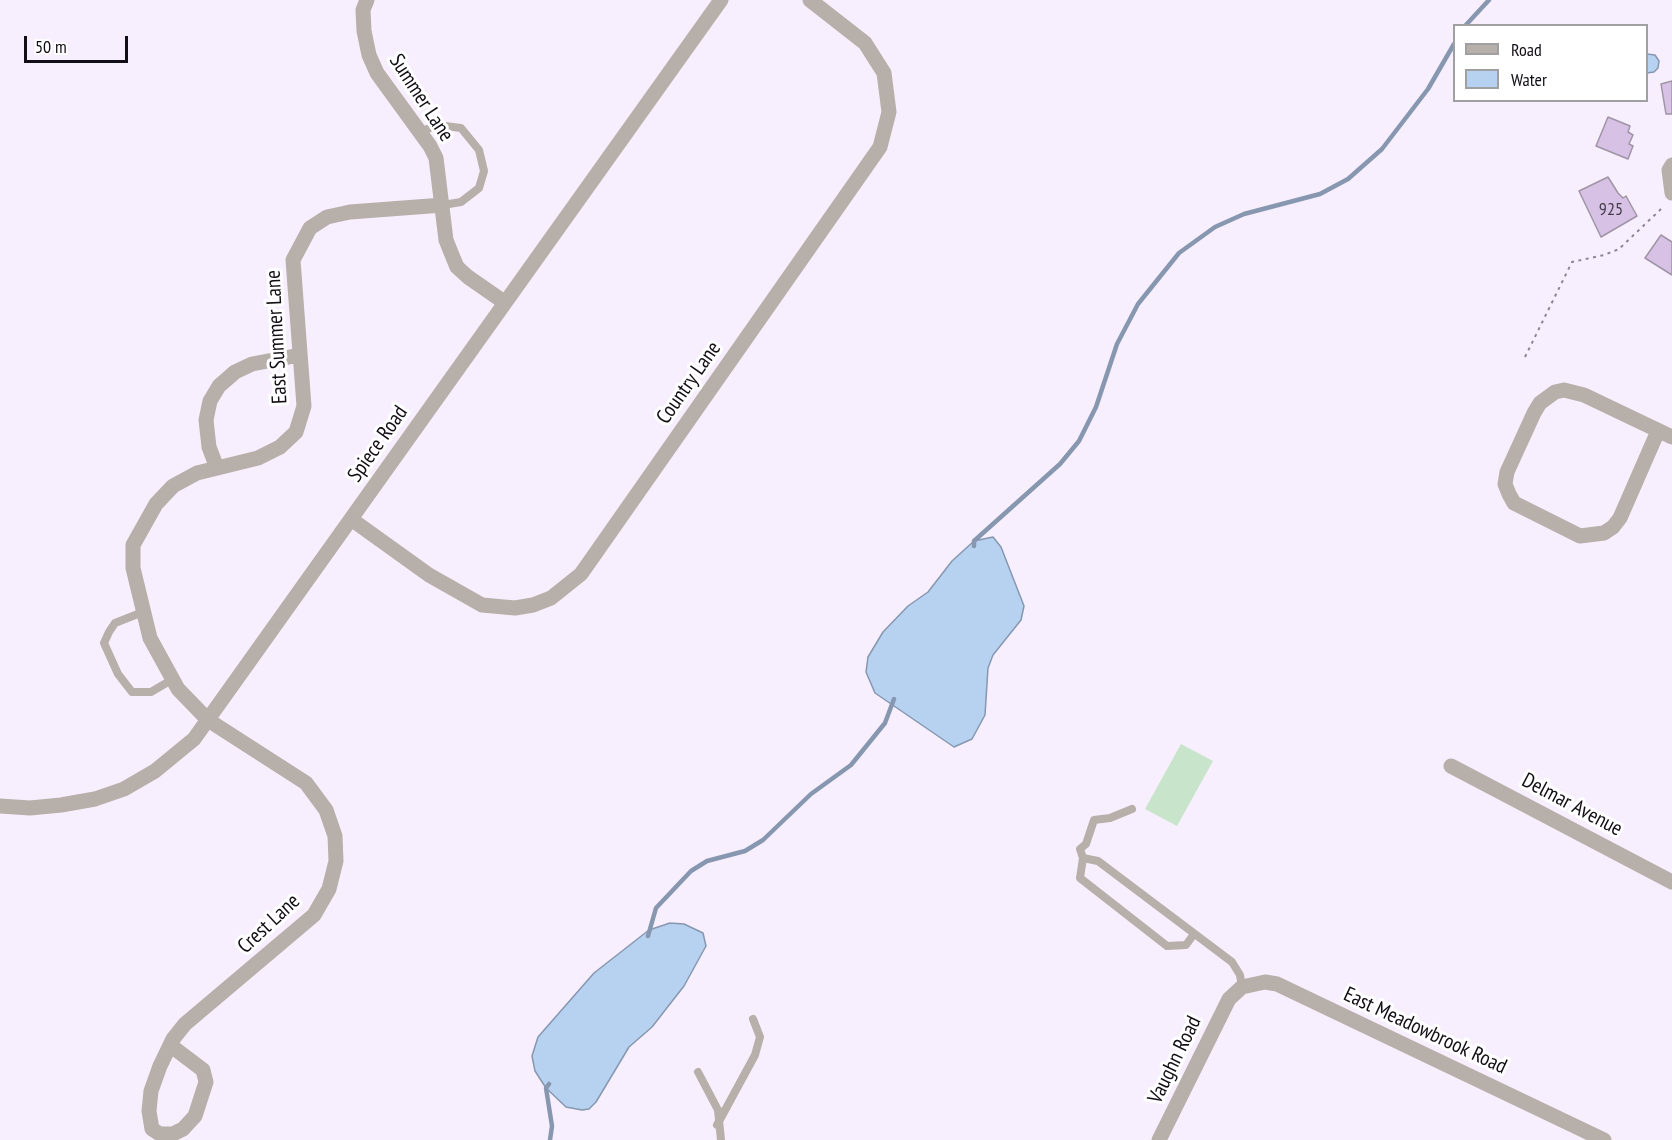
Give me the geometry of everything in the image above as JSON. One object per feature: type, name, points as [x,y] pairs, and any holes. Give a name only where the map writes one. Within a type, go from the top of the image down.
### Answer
[{"type":"street","name":"Summer Lane","points":[[367,0],[363,10],[369,56],[377,73],[436,158],[446,240],[457,267],[504,302]]},
{"type":"street","name":"Spiece Road","points":[[0,806],[61,805],[95,799],[124,789],[155,771],[194,739],[721,0]]},
{"type":"street","name":"Country Lane","points":[[351,519],[429,575],[482,605],[515,608],[533,605],[551,598],[581,574],[880,147],[889,112],[888,93],[881,66],[858,36],[810,0]]},
{"type":"street","points":[[1672,165],[1669,170],[1672,193]]},
{"type":"street","name":"East Summer Lane","points":[[208,720],[173,679],[150,638],[133,568],[133,545],[156,504],[173,486],[197,473],[258,458],[280,447],[296,432],[304,406],[293,260],[310,228],[327,217],[350,212],[443,205]]},
{"type":"street","points":[[217,468],[209,447],[206,420],[210,401],[219,386],[234,372],[252,364],[300,355]]},
{"type":"street","points":[[1564,390],[1584,395],[1665,434],[1620,518],[1613,527],[1604,532],[1580,536],[1520,506],[1509,494],[1505,484],[1507,472],[1534,413],[1540,403],[1555,392],[1564,390]]},
{"type":"street","name":"Crest Lane","points":[[170,1045],[203,1070],[206,1082],[195,1116],[183,1129],[173,1134],[159,1134],[152,1129],[149,1111],[151,1091],[170,1045],[186,1024],[314,915],[329,889],[336,861],[334,836],[326,810],[306,783],[208,720]]},
{"type":"street","name":"Delmar Avenue","points":[[1452,765],[1672,882]]},
{"type":"street","name":"East Meadowbrook Road","points":[[1242,987],[1254,983],[1276,984],[1604,1140]]},
{"type":"street","name":"Vaughn Road","points":[[1159,1140],[1228,999],[1242,987]]},
{"type":"lane","points":[[420,132],[437,125],[461,128],[479,150],[484,171],[479,188],[461,202],[443,205]]},
{"type":"lane","points":[[143,612],[115,623],[104,644],[118,674],[132,692],[151,692],[173,679]]},
{"type":"lane","points":[[1132,809],[1110,818],[1094,820],[1086,844],[1080,849],[1083,858],[1080,878],[1167,946],[1185,945],[1194,934]]},
{"type":"lane","points":[[1083,858],[1098,861],[1232,962],[1240,975],[1242,987]]},
{"type":"lane","points":[[717,1125],[755,1055],[760,1037],[753,1019]]},
{"type":"lane","points":[[698,1072],[718,1110],[717,1125],[720,1140]]},
{"type":"path","points":[[1525,357],[1572,262],[1604,255],[1618,249],[1661,210]]},
{"type":"green space","points":[[1181,744],[1213,761],[1177,826],[1145,809]]},
{"type":"water","points":[[1648,54],[1655,55],[1659,61],[1658,68],[1654,72],[1648,73]]},
{"type":"water","points":[[993,537],[1001,547],[1024,606],[1021,620],[993,655],[988,668],[985,715],[972,739],[954,747],[875,693],[866,672],[868,657],[883,632],[908,606],[928,592],[952,561],[974,541]]},
{"type":"water","points":[[670,923],[684,924],[703,933],[706,946],[684,986],[652,1027],[629,1047],[596,1102],[589,1109],[566,1107],[546,1088],[535,1071],[532,1056],[538,1037],[594,973],[649,930]]},
{"type":"building","points":[[1672,81],[1672,114],[1666,114],[1661,84]]},
{"type":"building","points":[[1608,117],[1630,126],[1628,132],[1633,135],[1629,144],[1633,146],[1628,159],[1596,146]]},
{"type":"building","points":[[1608,177],[1618,193],[1623,198],[1626,196],[1637,216],[1601,237],[1579,191]]},
{"type":"building","points":[[1661,235],[1672,242],[1672,275],[1645,258]]},
{"type":"waterway","points":[[1467,24],[1489,0]]},
{"type":"waterway","points":[[974,546],[974,541],[1060,464],[1079,441],[1096,407],[1117,344],[1138,304],[1179,253],[1215,227],[1244,214],[1320,194],[1348,179],[1382,149],[1428,89],[1453,46]]},
{"type":"waterway","points":[[648,936],[656,908],[691,871],[707,861],[745,851],[763,840],[811,794],[851,765],[885,723],[894,699]]},
{"type":"waterway","points":[[549,1084],[546,1088],[552,1126],[550,1140]]}]
